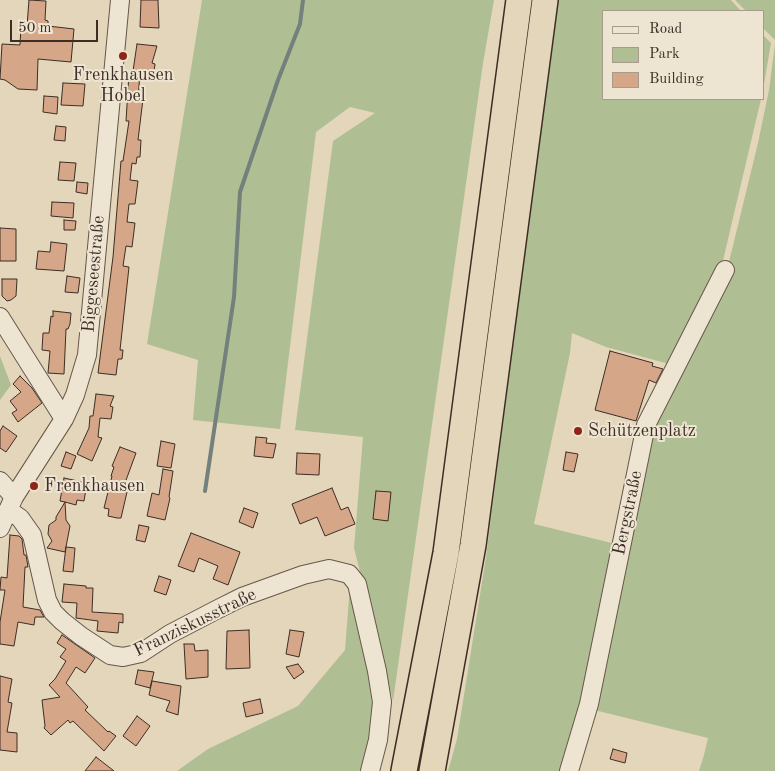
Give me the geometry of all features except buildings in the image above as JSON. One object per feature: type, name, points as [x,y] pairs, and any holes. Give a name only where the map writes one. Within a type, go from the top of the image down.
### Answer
[{"type":"highway","points":[[404,771],[446,553],[519,0]]},
{"type":"highway","points":[[432,771],[473,545],[545,0]]},
{"type":"street","name":"Biggeseestraße","points":[[0,528],[11,503],[64,419],[75,395],[87,355],[120,0]]},
{"type":"street","name":"Bergstraße","points":[[569,771],[589,704],[646,426],[725,270]]},
{"type":"street","points":[[0,317],[64,419]]},
{"type":"street","name":"Franziskusstraße","points":[[0,481],[11,503],[32,535],[47,600],[53,612],[81,636],[110,655],[123,657],[141,653],[170,634],[242,597],[303,575],[329,569],[349,574],[357,584],[378,671],[382,702],[378,740],[370,771]]},
{"type":"green space","points":[[202,0],[494,0],[483,63],[393,701],[354,548],[363,437],[295,430],[333,141],[375,113],[350,107],[316,132],[280,429],[193,420],[198,360],[147,344]]},
{"type":"green space","points":[[557,0],[731,0],[740,10],[602,10],[602,100],[761,100],[721,269],[673,365],[606,347],[572,333],[570,353],[534,524],[620,545],[565,771],[448,771],[457,739],[486,557]]},
{"type":"green space","points":[[735,0],[775,0],[775,40],[765,30],[765,10],[745,10]]},
{"type":"green space","points":[[765,37],[771,43],[765,78]]},
{"type":"green space","points":[[775,44],[775,771],[699,771],[708,738],[590,709],[649,426],[728,266],[758,143],[769,90]]},
{"type":"green space","points":[[0,356],[11,385],[0,400]]},
{"type":"green space","points":[[350,585],[373,697],[369,741],[360,771],[177,771],[208,749],[298,706],[345,650]]},
{"type":"waterway","points":[[205,491],[234,297],[240,192],[278,80],[300,24],[303,0]]},
{"type":"place","name":"Frenkhausen Hobel","points":[[123,56]]},
{"type":"place","name":"Schützenplatz","points":[[578,431]]},
{"type":"place","name":"Frenkhausen","points":[[34,486]]}]
